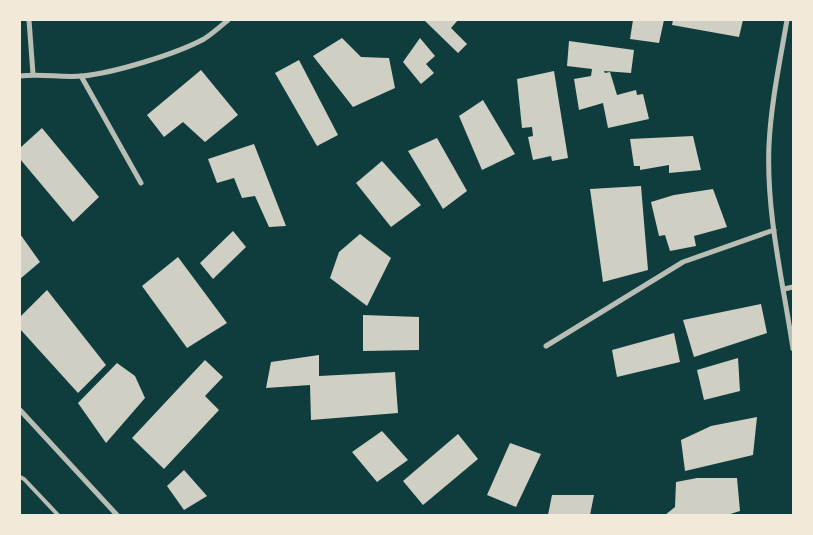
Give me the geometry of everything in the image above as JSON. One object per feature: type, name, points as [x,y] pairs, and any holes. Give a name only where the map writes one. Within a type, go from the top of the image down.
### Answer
[{"type":"street","points":[[29,20],[33,74]]},
{"type":"street","points":[[20,76],[33,74],[81,76],[117,69],[163,56],[204,38],[228,20]]},
{"type":"street","points":[[786,20],[769,144],[770,189],[774,230],[793,349]]},
{"type":"street","points":[[81,76],[141,183]]},
{"type":"street","points":[[546,346],[683,262],[774,230]]},
{"type":"street","points":[[784,289],[793,287]]},
{"type":"street","points":[[20,410],[117,515]]},
{"type":"lane","points":[[20,477],[58,515]]},
{"type":"building","points":[[424,20],[458,20],[451,28],[467,44],[458,53]]},
{"type":"building","points":[[633,20],[664,20],[659,43],[630,39]]},
{"type":"building","points":[[673,20],[743,20],[739,37],[672,25]]},
{"type":"building","points":[[342,38],[361,57],[389,58],[395,88],[353,107],[313,56]]},
{"type":"building","points":[[420,38],[435,56],[426,64],[434,73],[421,84],[403,62]]},
{"type":"building","points":[[569,41],[634,50],[631,73],[604,71],[605,73],[610,72],[617,95],[636,90],[637,95],[643,94],[649,119],[608,128],[603,103],[579,110],[574,79],[591,76],[592,69],[567,66]]},
{"type":"building","points":[[299,60],[338,135],[317,146],[275,73]]},
{"type":"building","points":[[201,70],[238,115],[205,142],[183,122],[164,137],[147,115]]},
{"type":"building","points":[[554,71],[568,158],[552,161],[551,156],[533,160],[528,137],[533,136],[532,127],[522,128],[517,79]]},
{"type":"building","points":[[483,100],[515,154],[482,170],[459,116]]},
{"type":"building","points":[[42,128],[99,197],[73,222],[20,159],[20,148]]},
{"type":"building","points":[[693,136],[701,170],[669,173],[669,165],[640,170],[640,166],[634,166],[630,139]]},
{"type":"building","points":[[437,138],[467,191],[443,209],[408,151]]},
{"type":"building","points":[[254,144],[286,226],[269,227],[255,196],[242,198],[234,178],[217,183],[208,159]]},
{"type":"building","points":[[382,161],[421,205],[391,227],[356,183]]},
{"type":"building","points":[[641,186],[648,270],[603,282],[590,189]]},
{"type":"building","points":[[713,189],[727,227],[694,236],[696,246],[670,251],[665,235],[659,236],[651,202],[674,195]]},
{"type":"building","points":[[233,231],[246,247],[213,279],[200,263]]},
{"type":"building","points":[[20,234],[40,262],[20,279]]},
{"type":"building","points":[[360,234],[391,258],[367,306],[330,278],[339,252]]},
{"type":"building","points":[[178,257],[227,323],[187,348],[142,286]]},
{"type":"building","points":[[47,290],[106,365],[78,393],[20,329],[20,317]]},
{"type":"building","points":[[761,304],[767,333],[694,357],[683,320]]},
{"type":"building","points":[[363,315],[419,317],[419,350],[363,351]]},
{"type":"building","points":[[674,333],[680,362],[617,377],[612,350]]},
{"type":"building","points":[[319,355],[319,376],[395,372],[398,413],[311,420],[310,385],[266,388],[271,362]]},
{"type":"building","points":[[738,358],[740,391],[704,400],[697,370]]},
{"type":"building","points":[[205,360],[223,377],[205,396],[219,410],[164,469],[132,438]]},
{"type":"building","points":[[117,363],[135,376],[145,398],[106,443],[78,403]]},
{"type":"building","points":[[757,417],[753,455],[685,471],[681,440],[711,426]]},
{"type":"building","points":[[382,431],[408,460],[377,482],[352,452]]},
{"type":"building","points":[[458,434],[478,459],[423,505],[403,481]]},
{"type":"building","points":[[510,443],[541,454],[516,507],[487,495]]},
{"type":"building","points":[[184,470],[207,496],[184,510],[167,486]]},
{"type":"building","points":[[697,478],[737,478],[740,511],[727,515],[665,515],[675,507],[676,482]]},
{"type":"building","points":[[552,495],[594,495],[590,515],[548,515]]}]
